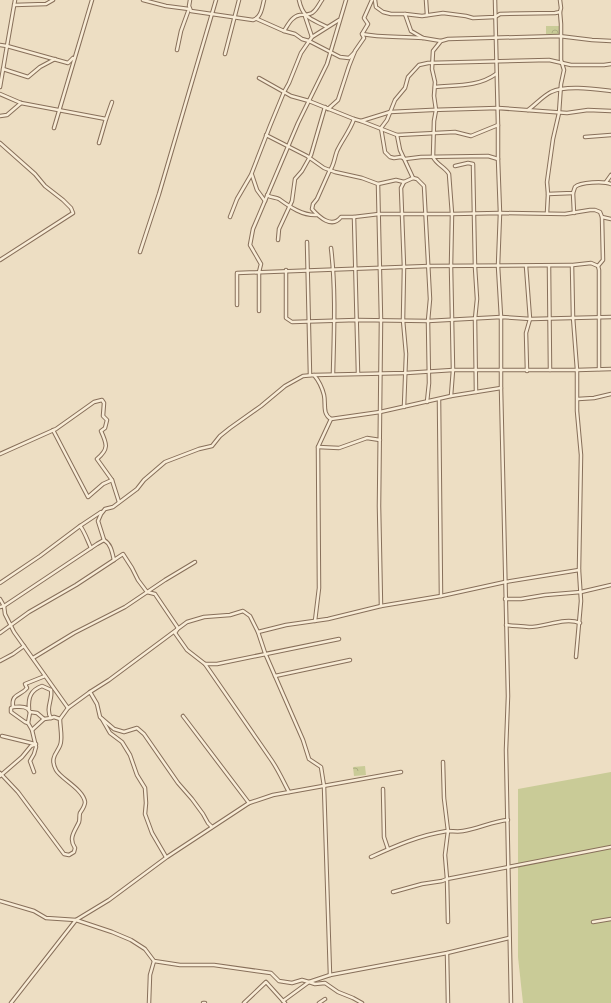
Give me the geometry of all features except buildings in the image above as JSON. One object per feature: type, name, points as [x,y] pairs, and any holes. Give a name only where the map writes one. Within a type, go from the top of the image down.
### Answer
[{"type":"street","points":[[0,87],[15,0]]},
{"type":"street","points":[[14,5],[46,4],[53,0]]},
{"type":"street","points":[[54,128],[74,56],[92,0]]},
{"type":"street","points":[[143,0],[166,6],[189,9],[190,11],[235,18],[257,19],[284,31],[295,34],[302,39],[340,57],[349,58],[356,51]]},
{"type":"street","points":[[177,50],[181,31],[189,9],[190,0]]},
{"type":"street","points":[[140,252],[159,194],[216,0]]},
{"type":"street","points":[[225,54],[240,0]]},
{"type":"street","points":[[257,19],[264,0]]},
{"type":"street","points":[[299,0],[300,7],[305,15],[312,37]]},
{"type":"street","points":[[284,31],[291,20],[297,16],[312,13],[322,0]]},
{"type":"street","points":[[259,310],[261,264],[250,245],[253,229],[288,146],[327,64],[346,0]]},
{"type":"street","points":[[278,240],[279,229],[283,223],[287,211],[290,208],[294,192],[295,179],[310,158],[326,108],[338,100],[347,71],[364,38],[362,34],[368,24],[364,18],[372,0]]},
{"type":"street","points":[[375,0],[376,7],[383,12],[391,14],[427,15],[443,13],[473,18],[495,16],[500,14],[533,14],[544,12],[550,14],[560,12]]},
{"type":"street","points":[[426,0],[427,15]]},
{"type":"street","points":[[495,0],[500,213],[498,266],[502,317],[501,388],[508,702],[506,750],[511,1003]]},
{"type":"street","points":[[547,213],[547,182],[553,139],[559,113],[560,90],[564,70],[561,60],[562,36],[560,0]]},
{"type":"street","points":[[405,14],[411,31],[423,38]]},
{"type":"street","points":[[305,15],[327,27]]},
{"type":"street","points":[[230,217],[237,199],[252,175],[266,135],[301,53],[312,37],[339,20]]},
{"type":"street","points":[[362,34],[378,37],[405,36],[441,41],[448,39],[562,36],[611,41]]},
{"type":"street","points":[[441,41],[433,51],[432,62],[436,110],[434,157],[436,162],[449,174],[452,214],[451,266],[453,370],[451,396]]},
{"type":"street","points":[[0,45],[68,62],[74,56]]},
{"type":"street","points":[[3,69],[28,77],[55,59]]},
{"type":"street","points":[[380,128],[387,120],[395,100],[405,88],[411,72],[428,62],[549,60],[563,64],[611,64]]},
{"type":"street","points":[[0,65],[4,62]]},
{"type":"street","points":[[435,87],[475,84],[488,80],[496,74]]},
{"type":"street","points":[[259,78],[291,96],[309,100],[397,135],[455,132],[471,136],[498,125]]},
{"type":"street","points":[[528,110],[550,92],[560,90],[611,91]]},
{"type":"street","points":[[0,94],[21,102],[106,119]]},
{"type":"street","points":[[0,116],[7,115],[21,102]]},
{"type":"street","points":[[99,143],[112,102]]},
{"type":"street","points":[[361,121],[390,112],[436,110],[498,108],[559,113],[588,110],[611,111]]},
{"type":"street","points":[[354,119],[338,150],[331,170],[313,204],[312,209],[318,215],[330,222],[340,220],[341,217],[379,214],[574,213],[595,210],[600,212],[602,217],[603,260],[598,266],[599,369]]},
{"type":"street","points":[[380,128],[385,152],[390,157],[401,157],[405,159],[488,156],[498,159]]},
{"type":"street","points":[[266,135],[310,158],[324,168],[378,184],[396,180],[404,182],[413,178]]},
{"type":"street","points":[[397,135],[400,150],[413,178],[417,179],[424,186],[430,299],[428,321],[429,372],[427,402]]},
{"type":"street","points":[[585,136],[611,135]]},
{"type":"street","points":[[0,143],[35,174],[45,186],[63,200],[71,208],[73,213],[0,260]]},
{"type":"street","points":[[455,166],[468,163],[474,164],[475,267],[477,299],[476,392]]},
{"type":"street","points":[[252,175],[257,190],[265,201]]},
{"type":"street","points":[[606,182],[611,175]]},
{"type":"street","points":[[404,182],[402,188],[404,267],[403,320],[406,354],[404,407]]},
{"type":"street","points":[[574,213],[573,193],[576,185],[606,182],[611,184]]},
{"type":"street","points":[[378,184],[381,320],[379,506],[381,606]]},
{"type":"street","points":[[548,194],[573,193]]},
{"type":"street","points":[[267,195],[271,198],[278,198],[290,208],[312,216],[318,215]]},
{"type":"street","points":[[354,217],[358,373]]},
{"type":"street","points":[[602,217],[611,219]]},
{"type":"street","points":[[307,242],[312,375]]},
{"type":"street","points":[[331,248],[334,269],[333,374]]},
{"type":"street","points":[[237,305],[237,272],[429,266],[572,266],[591,263],[598,266]]},
{"type":"street","points":[[526,266],[530,319],[526,333],[527,370]]},
{"type":"street","points":[[549,266],[550,370]]},
{"type":"street","points":[[572,266],[573,317],[577,370],[577,411],[581,455],[579,570],[580,623],[576,657]]},
{"type":"street","points":[[286,270],[286,318],[292,322],[357,320],[428,321],[502,317],[530,319],[611,317]]},
{"type":"street","points":[[0,583],[40,556],[80,526],[105,509],[112,507],[137,489],[144,480],[165,462],[199,449],[212,446],[220,436],[230,428],[261,406],[285,386],[303,376],[453,370],[501,371],[611,369]]},
{"type":"street","points":[[312,375],[319,380],[324,397],[325,412],[327,417],[330,419]]},
{"type":"street","points":[[330,419],[380,412],[439,400],[451,396],[501,388]]},
{"type":"street","points":[[578,399],[594,398],[611,394]]},
{"type":"street","points":[[0,454],[53,430],[94,402],[102,400],[104,404],[103,416],[107,420],[105,428],[101,431],[106,442],[106,447],[103,454],[97,459],[112,480],[119,502]]},
{"type":"street","points":[[439,400],[441,596]]},
{"type":"street","points":[[315,621],[320,588],[318,447],[330,419]]},
{"type":"street","points":[[53,430],[88,497],[103,484],[112,480]]},
{"type":"street","points":[[318,447],[339,448],[367,438],[380,440]]},
{"type":"street","points":[[105,509],[98,521],[104,540],[109,544],[114,560]]},
{"type":"street","points":[[80,526],[83,529],[91,548]]},
{"type":"street","points":[[0,607],[4,606],[104,540]]},
{"type":"street","points":[[0,633],[29,612],[76,585],[123,554],[138,580],[147,592],[155,594],[178,628]]},
{"type":"street","points":[[33,658],[74,633],[125,607],[195,562]]},
{"type":"street","points":[[258,632],[286,625],[315,621],[381,606],[441,596],[505,582],[579,570]]},
{"type":"street","points":[[505,599],[521,599],[580,592],[611,585]]},
{"type":"street","points":[[0,599],[4,606],[5,614],[24,646],[68,708]]},
{"type":"street","points":[[36,744],[31,746],[22,756],[0,774],[18,792],[64,854],[69,855],[74,852],[75,848],[73,846],[72,837],[85,801],[80,793],[56,770],[54,758],[55,752],[62,743],[60,719],[68,708],[109,680],[187,622],[204,617],[230,615],[243,611],[250,616],[303,740],[309,759],[321,767],[324,786],[330,975]]},
{"type":"street","points":[[506,625],[530,626],[568,621],[580,623]]},
{"type":"street","points":[[178,628],[175,633],[187,650],[205,664],[280,772],[280,776],[290,792]]},
{"type":"street","points":[[205,664],[217,664],[339,639]]},
{"type":"street","points":[[0,661],[24,646]]},
{"type":"street","points":[[275,676],[350,660]]},
{"type":"street","points":[[34,772],[30,761],[34,754],[36,744],[32,730],[28,723],[11,712],[13,701],[17,694],[25,691],[27,688],[25,684],[45,676]]},
{"type":"street","points":[[28,723],[31,694],[37,687],[42,686],[51,690]]},
{"type":"street","points":[[51,718],[48,714],[48,704],[53,686]]},
{"type":"street","points":[[90,692],[97,704],[100,717],[110,733],[122,742],[130,756],[137,775],[145,788],[145,814],[155,840],[166,857]]},
{"type":"street","points":[[13,706],[25,707],[37,713],[44,719]]},
{"type":"street","points":[[183,716],[249,803]]},
{"type":"street","points":[[32,730],[44,719],[54,717],[60,719]]},
{"type":"street","points":[[100,717],[120,732],[137,728],[144,734],[178,783],[192,799],[212,827]]},
{"type":"street","points":[[2,736],[36,744]]},
{"type":"street","points":[[443,762],[444,798],[448,831],[445,857],[448,922]]},
{"type":"street","points":[[10,1003],[76,920],[109,900],[166,857],[249,803],[272,795],[401,772]]},
{"type":"street","points":[[383,789],[384,837],[388,849]]},
{"type":"street","points":[[371,857],[417,838],[448,831],[463,831],[508,820]]},
{"type":"street","points":[[393,892],[416,885],[611,847]]},
{"type":"street","points":[[0,901],[34,911],[46,918],[76,920],[112,932],[131,940],[145,949],[154,961],[180,965],[214,965],[258,970],[271,973],[279,981],[292,983],[302,980],[315,984],[325,983],[338,992],[362,1003]]},
{"type":"street","points":[[593,922],[611,919]]},
{"type":"street","points":[[244,1003],[266,982],[284,1002],[309,982],[330,975],[447,953],[510,938]]},
{"type":"street","points":[[447,953],[448,1003]]},
{"type":"street","points":[[149,1003],[150,975],[154,961]]},
{"type":"street","points":[[319,1003],[324,999]]},
{"type":"green space","points":[[546,26],[559,26],[559,34],[546,34]]},
{"type":"green space","points":[[365,766],[366,775],[354,776],[353,767]]},
{"type":"green space","points":[[611,772],[611,1003],[523,1003],[518,957],[518,789]]}]
